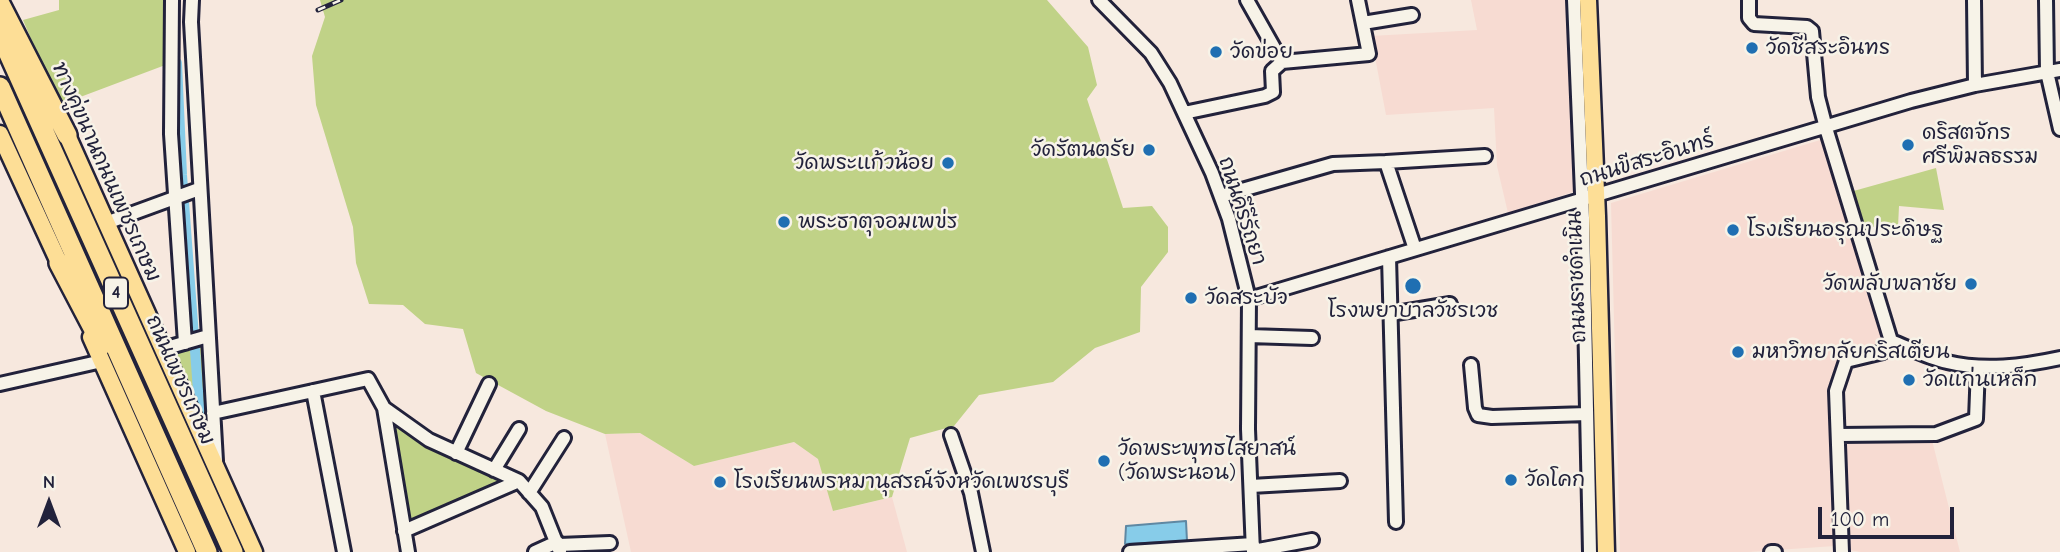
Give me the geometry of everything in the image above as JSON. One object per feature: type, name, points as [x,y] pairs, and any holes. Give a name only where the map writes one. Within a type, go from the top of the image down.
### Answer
[{"type":"highway","points":[[0,4],[67,135]]},
{"type":"highway","name":"ถนนเพชรเกษม","points":[[0,34],[233,552]]},
{"type":"highway","name":"4","points":[[0,88],[206,552]]},
{"type":"highway","points":[[59,263],[189,511]]},
{"type":"main road","name":"ทางคู่ขนานถนนเพชรเกษม","points":[[7,0],[254,552]]},
{"type":"main road","name":"ถนนราชดำเนิน","points":[[1588,0],[1585,117],[1606,552]]},
{"type":"main road","name":"4","points":[[0,134],[187,552]]},
{"type":"street","points":[[172,0],[172,134],[187,342]]},
{"type":"street","points":[[192,0],[206,336],[217,470]]},
{"type":"street","name":"ถนนคีรีรัถยา","points":[[1099,0],[1151,53],[1170,83],[1229,219],[1249,299],[1253,549]]},
{"type":"street","points":[[1247,0],[1282,62]]},
{"type":"street","points":[[1184,113],[1273,92],[1272,71],[1282,62],[1370,54],[1359,0]]},
{"type":"street","points":[[1574,0],[1585,117]]},
{"type":"street","points":[[1749,0],[1749,18],[1754,24],[1807,27],[1812,31],[1818,97],[1891,341]]},
{"type":"street","points":[[1974,0],[1975,85]]},
{"type":"street","points":[[2046,0],[2060,129]]},
{"type":"street","points":[[1363,23],[1412,15]]},
{"type":"street","name":"ถนนขีสระอินทร์","points":[[1249,299],[1975,85],[2054,71]]},
{"type":"street","points":[[1221,196],[1333,164],[1485,156]]},
{"type":"street","points":[[1386,162],[1415,249]]},
{"type":"street","points":[[106,223],[200,189]]},
{"type":"street","points":[[1589,198],[1587,414],[1590,552]]},
{"type":"street","points":[[1389,257],[1396,522]]},
{"type":"street","points":[[1390,314],[1450,304]]},
{"type":"street","points":[[163,349],[206,336]]},
{"type":"street","points":[[1248,336],[1312,338]]},
{"type":"street","points":[[1891,341],[1946,362],[1978,368],[2031,364],[2060,358]]},
{"type":"street","points":[[1842,552],[1836,391],[1846,361],[1883,352],[1891,341]]},
{"type":"street","points":[[0,383],[102,361]]},
{"type":"street","points":[[1471,365],[1475,408],[1481,416],[1587,414]]},
{"type":"street","points":[[1839,435],[1936,434],[1976,419],[1978,368]]},
{"type":"street","points":[[213,413],[368,379],[384,408],[408,552]]},
{"type":"street","points":[[456,453],[489,384]]},
{"type":"street","points":[[313,391],[344,552]]},
{"type":"street","points":[[384,408],[429,440],[519,481],[542,507],[559,546]]},
{"type":"street","points":[[494,470],[519,429]]},
{"type":"street","points":[[951,435],[971,493],[983,552]]},
{"type":"street","points":[[529,494],[564,438]]},
{"type":"street","points":[[404,531],[519,481]]},
{"type":"street","points":[[1251,486],[1340,481]]},
{"type":"street","points":[[1130,552],[1253,549],[1312,540]]},
{"type":"street","points":[[535,552],[559,546],[610,543]]},
{"type":"shaded area","points":[[1471,0],[1570,0],[1576,191],[1508,213],[1497,166],[1494,108],[1386,115],[1371,36],[1477,30]]},
{"type":"shaded area","points":[[1827,138],[1884,336],[1880,347],[1842,357],[1833,427],[1835,546],[1748,552],[1620,552],[1611,203]]},
{"type":"shaded area","name":"โรงเรียนพรหมานุสรณ์จังหวัดเพชรบุรี","points":[[640,433],[694,466],[794,442],[818,459],[834,511],[892,497],[907,552],[631,552],[605,434]]},
{"type":"shaded area","points":[[1846,440],[1932,440],[1960,552],[1850,550]]},
{"type":"green space","points":[[59,0],[166,0],[168,64],[59,105],[23,20],[59,10]]},
{"type":"green space","points":[[320,0],[1047,0],[1088,47],[1097,85],[1087,99],[1123,208],[1152,206],[1168,227],[1168,252],[1141,287],[1140,332],[1095,348],[1053,382],[979,395],[954,426],[910,438],[892,497],[833,511],[818,459],[794,442],[694,466],[640,433],[605,434],[546,411],[476,373],[463,329],[425,324],[403,305],[369,304],[356,263],[353,227],[316,105],[312,56],[325,17]]},
{"type":"green space","points":[[1936,168],[1944,210],[1899,206],[1898,227],[1862,227],[1850,192]]},
{"type":"green space","points":[[204,339],[205,420],[170,349]]},
{"type":"green space","points":[[393,420],[501,477],[500,483],[418,519],[408,518],[390,424]]},
{"type":"water","points":[[1186,521],[1187,541],[1125,544],[1126,526]]},
{"type":"waterway","points":[[177,63],[182,175],[200,418]]},
{"type":"railway","points":[[318,10],[341,0]]},
{"type":"place","name":"วัดชีสระอินทร","points":[[1752,48]]},
{"type":"place","name":"วัดข่อย","points":[[1216,52]]},
{"type":"place","name":"ดริสตจักร ศรีพิมลธรรม","points":[[1908,145]]},
{"type":"place","name":"วัดรัตนตรัย","points":[[1149,150]]},
{"type":"place","name":"วัดพระแก้วน้อย","points":[[948,163]]},
{"type":"place","name":"พระธาตุจอมเพข่ร","points":[[784,222]]},
{"type":"place","name":"โรงเรียนอรุณประดิษฐ","points":[[1733,230]]},
{"type":"place","name":"วัดพลับพลาชัย","points":[[1971,284]]},
{"type":"place","name":"โรงพยาบาลวัชรเวช","points":[[1413,286]]},
{"type":"place","name":"วัดสระบัว","points":[[1191,298]]},
{"type":"place","name":"มหาวิทยาลัยคริสเตียน","points":[[1738,352]]},
{"type":"place","name":"วัดแก่นเหล็ก","points":[[1909,380]]},
{"type":"place","name":"วัดพระพุทธไสยาสน์ (วัดพระนอน)","points":[[1104,461]]},
{"type":"place","name":"วัดโคก","points":[[1511,480]]},
{"type":"place","name":"โรงเรียนพรหมานุสรณ์จังหวัดเพชรบุรี","points":[[720,482]]}]
